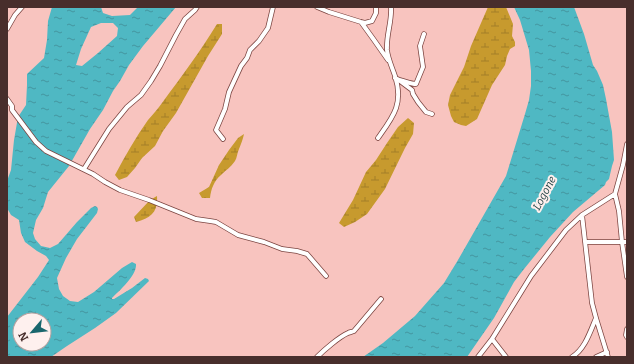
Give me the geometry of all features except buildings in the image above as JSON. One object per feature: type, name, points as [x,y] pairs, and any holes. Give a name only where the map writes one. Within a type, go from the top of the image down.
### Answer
[{"type":"street","points":[[7,29],[15,15],[22,7]]},
{"type":"street","points":[[84,169],[109,129],[127,107],[141,95],[151,81],[185,19],[197,7]]},
{"type":"street","points":[[223,139],[216,130],[225,109],[229,92],[250,50],[259,41],[268,28],[273,7]]},
{"type":"street","points":[[317,7],[365,23],[372,21],[376,14],[376,7]]},
{"type":"street","points":[[390,64],[387,42],[391,7]]},
{"type":"street","points":[[361,22],[390,64],[397,79],[397,107],[378,138]]},
{"type":"street","points":[[397,79],[416,84],[423,67],[420,46],[424,34]]},
{"type":"street","points":[[397,79],[412,90],[418,102],[426,112],[432,114]]},
{"type":"street","points":[[7,99],[12,106],[12,110],[36,142],[46,151],[94,174],[120,190],[196,219],[216,222],[238,235],[264,242],[282,249],[308,254],[326,276]]},
{"type":"street","points":[[627,144],[616,194],[624,242],[627,277]]},
{"type":"street","points":[[478,357],[492,339],[532,276],[566,230],[582,215],[616,194]]},
{"type":"street","points":[[582,215],[592,303],[607,355],[596,357]]},
{"type":"street","points":[[585,242],[624,242]]},
{"type":"street","points":[[317,357],[340,338],[354,331],[381,299]]},
{"type":"street","points":[[572,357],[584,346],[596,318]]},
{"type":"street","points":[[627,329],[627,337]]},
{"type":"street","points":[[492,339],[506,357]]},
{"type":"green space","points":[[488,7],[506,7],[513,24],[512,36],[515,46],[510,49],[505,65],[492,85],[477,119],[466,126],[461,125],[454,122],[451,116],[448,105],[450,95],[464,67],[471,46]]},
{"type":"green space","points":[[217,24],[222,24],[222,34],[176,113],[163,131],[155,146],[142,158],[127,177],[119,180],[115,175],[135,140]]},
{"type":"green space","points":[[408,118],[414,123],[413,134],[385,189],[367,214],[344,227],[339,223],[353,200],[366,172],[398,127]]},
{"type":"green space","points":[[244,134],[235,161],[216,180],[212,188],[210,198],[202,198],[199,193],[209,187],[219,165],[238,138]]},
{"type":"green space","points":[[157,196],[155,210],[152,214],[136,222],[134,217],[150,200]]},
{"type":"water","points":[[52,7],[101,7],[103,13],[112,16],[130,15],[138,7],[176,7],[129,65],[69,166],[48,192],[43,208],[36,220],[33,233],[35,239],[41,246],[50,248],[58,244],[91,208],[95,206],[97,207],[97,213],[77,239],[57,278],[59,289],[63,296],[70,301],[78,302],[94,292],[122,268],[132,262],[136,264],[134,273],[112,299],[132,288],[145,278],[149,281],[116,313],[51,357],[7,357],[7,317],[38,277],[49,260],[46,256],[25,242],[21,233],[19,220],[11,215],[7,208],[7,181],[11,170],[18,117],[26,105],[27,74],[44,58],[48,21]],"holes":[[[101,23],[113,23],[118,28],[117,36],[82,66],[76,65],[81,49],[91,27]]]},
{"type":"water","name":"Logone","points":[[514,7],[574,7],[593,65],[603,85],[606,99],[612,132],[614,160],[609,179],[605,185],[573,212],[524,269],[514,282],[494,318],[467,357],[363,357],[383,343],[415,316],[444,283],[506,176],[529,100],[531,86],[529,50],[520,20]]}]
